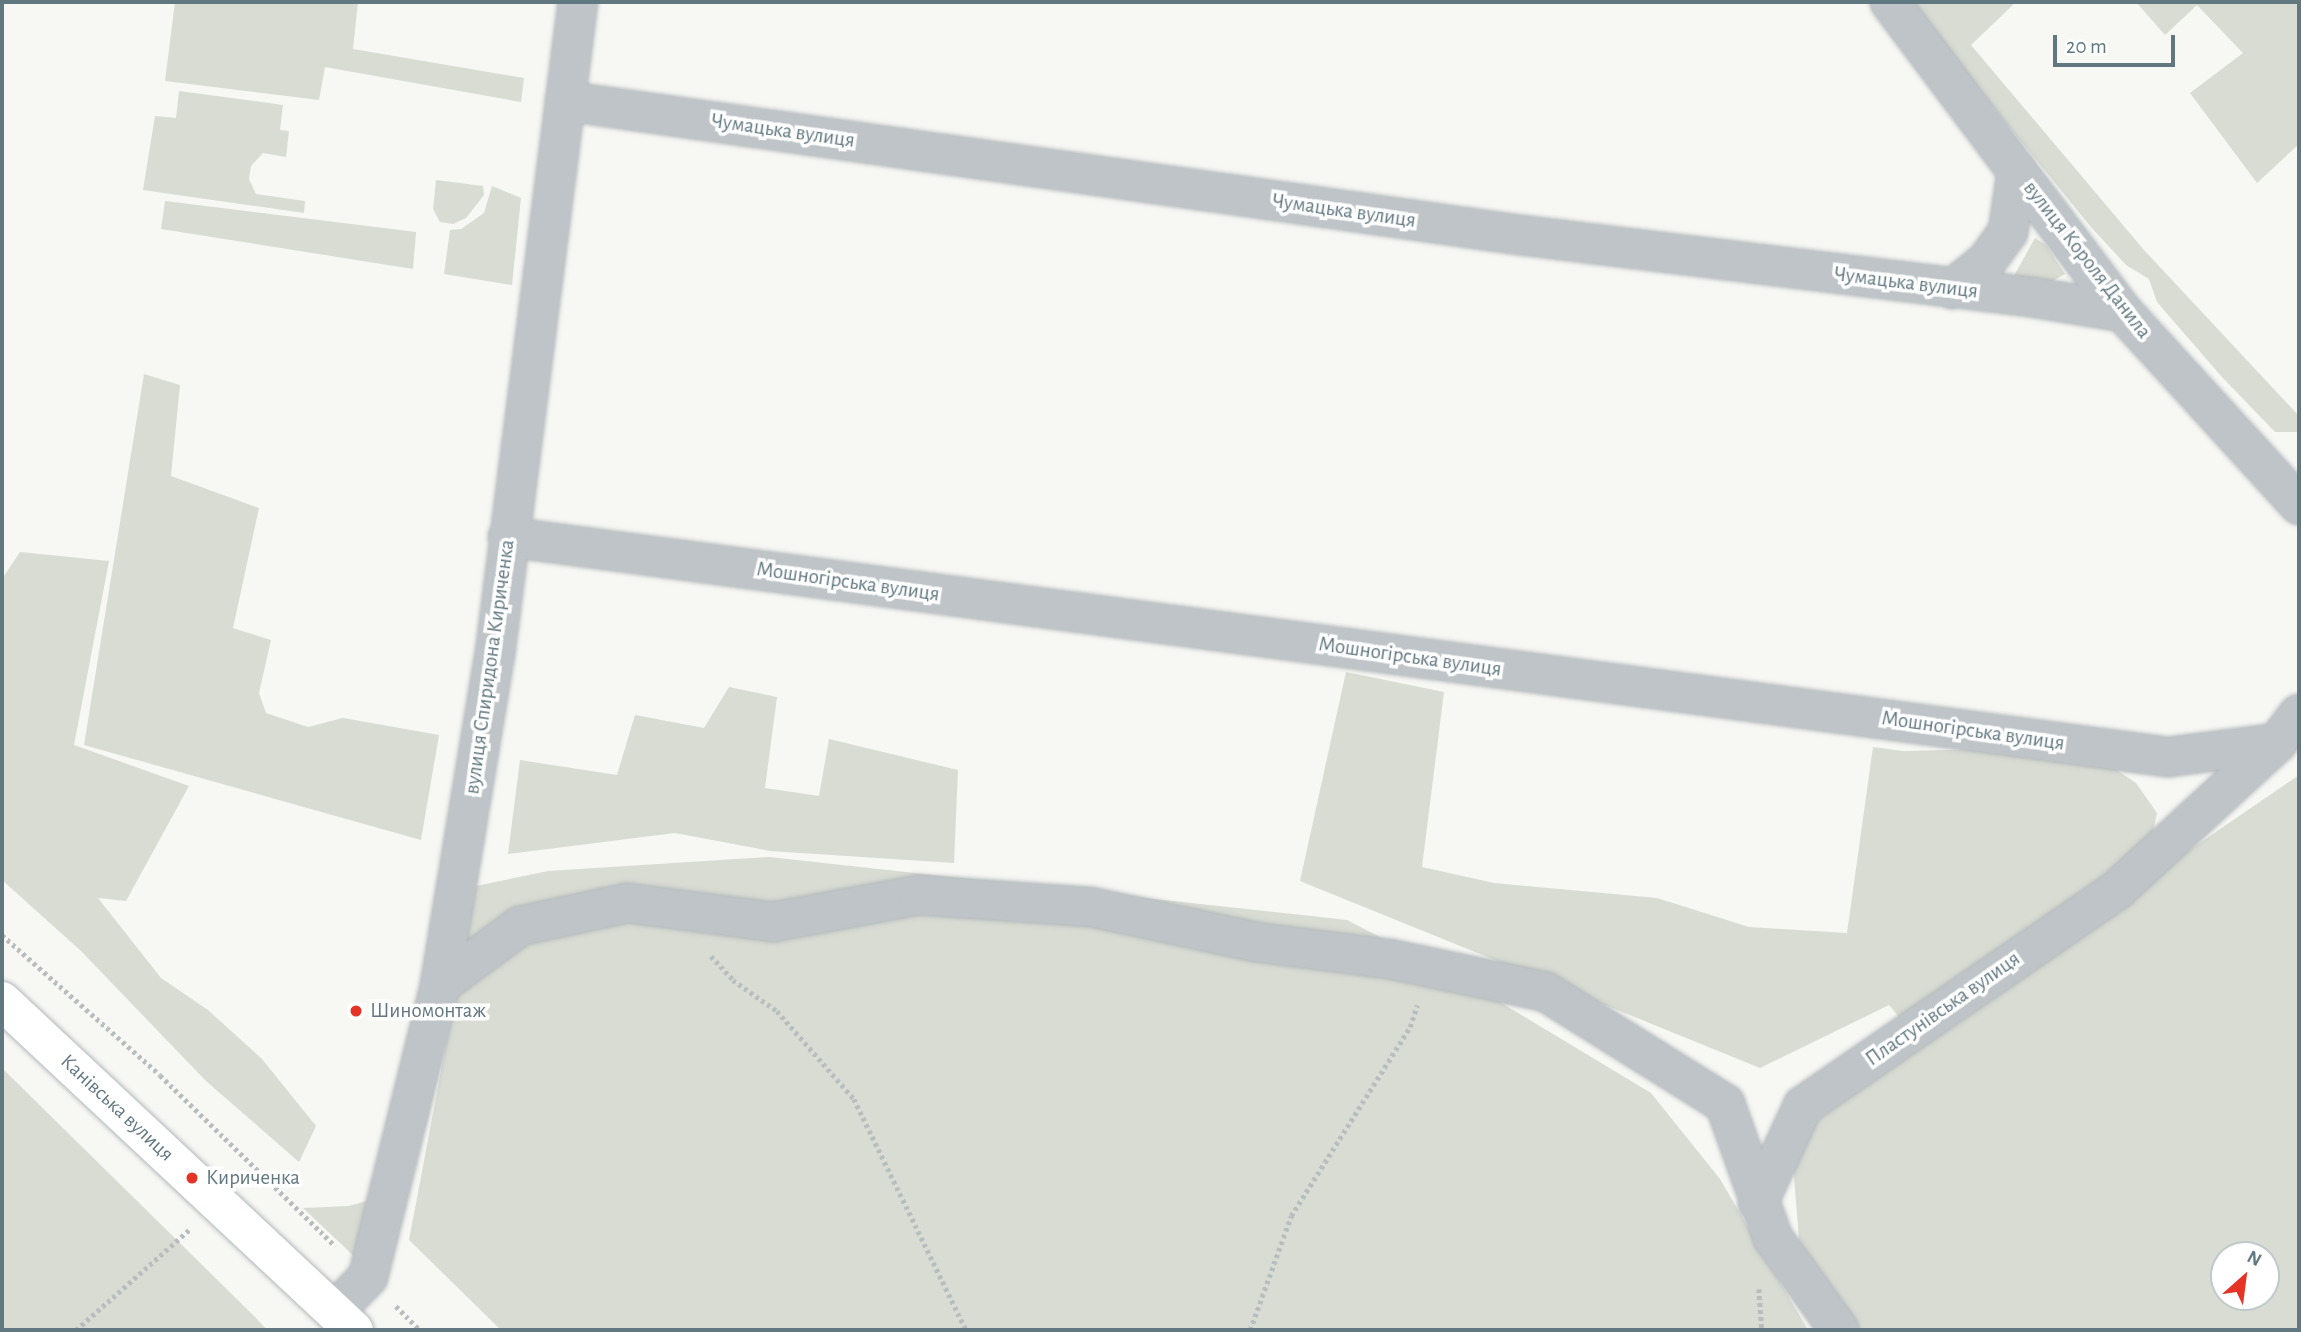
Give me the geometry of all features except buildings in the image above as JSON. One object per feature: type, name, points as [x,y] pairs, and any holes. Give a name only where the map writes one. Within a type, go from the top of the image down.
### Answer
[{"type":"main road","name":"Канівська вулиця","points":[[2,1002],[344,1321]]},
{"type":"street","name":"вулиця Спиридона Кириченка","points":[[368,1277],[440,985],[495,654],[578,2]]},
{"type":"street","name":"вулиця Короля Данила","points":[[1890,2],[2123,312],[2299,505]]},
{"type":"street","name":"Чумацька вулиця","points":[[565,101],[1512,234],[2123,312]]},
{"type":"street","points":[[1952,289],[1986,262],[2008,232],[2017,171]]},
{"type":"street","name":"Мошногірська вулиця","points":[[508,537],[2168,757],[2288,729]]},
{"type":"street","name":"Пластунівська вулиця","points":[[1758,1203],[1803,1106],[2117,890],[2288,729]]},
{"type":"street","points":[[440,985],[520,926],[626,903],[773,922],[918,895],[1091,907],[1255,942],[1430,968],[1546,992],[1725,1104],[1758,1203],[1773,1238],[1839,1330]]},
{"type":"street","points":[[344,1321],[368,1277]]},
{"type":"path","points":[[673,909],[733,980],[777,1011],[854,1099],[966,1330]]},
{"type":"path","points":[[2,934],[160,1075],[420,1330]]},
{"type":"path","points":[[1250,1330],[1291,1216],[1410,1027],[1430,968]]},
{"type":"path","points":[[76,1330],[219,1203]]},
{"type":"shaded area","points":[[175,2],[358,2],[353,49],[524,78],[521,102],[325,67],[319,100],[165,81]]},
{"type":"shaded area","points":[[1907,2],[2016,2],[1971,45],[2144,250],[2299,416],[2299,432],[2275,432],[2221,376],[2157,302],[2149,279],[2126,265],[2091,227]]},
{"type":"shaded area","points":[[2136,2],[2299,2],[2299,144],[2257,183],[2190,93],[2243,53],[2197,5],[2165,35]]},
{"type":"shaded area","points":[[179,91],[283,105],[280,130],[289,131],[286,157],[263,153],[251,166],[249,179],[256,194],[305,201],[304,213],[143,190],[155,116],[176,118]]},
{"type":"shaded area","points":[[436,180],[483,186],[484,195],[466,218],[453,224],[440,222],[433,209]]},
{"type":"shaded area","points":[[492,186],[521,198],[512,285],[444,274],[450,230],[461,229],[484,213]]},
{"type":"shaded area","points":[[165,201],[416,232],[413,269],[161,229]]},
{"type":"shaded area","points":[[2035,238],[2046,245],[2065,274],[2051,282],[2010,283]]},
{"type":"shaded area","points":[[144,374],[180,385],[171,476],[259,508],[233,628],[271,640],[259,693],[266,713],[308,727],[343,718],[439,735],[421,840],[84,745]]},
{"type":"shaded area","points":[[20,552],[109,561],[74,745],[189,786],[126,901],[98,898],[161,978],[208,1010],[262,1059],[316,1126],[299,1162],[206,1081],[81,951],[2,880],[2,579]]},
{"type":"shaded area","points":[[1346,672],[1444,692],[1422,867],[1494,883],[1657,898],[1749,927],[1847,933],[1873,747],[1903,751],[1993,749],[2108,764],[2136,783],[2157,813],[2152,837],[2137,861],[1904,1023],[1889,1005],[1760,1068],[1300,881]]},
{"type":"shaded area","points":[[729,687],[777,697],[765,788],[819,796],[829,739],[958,770],[954,863],[770,851],[675,833],[508,854],[520,760],[617,775],[635,715],[704,728]]},
{"type":"shaded area","points":[[2299,775],[2299,1330],[1855,1330],[1800,1252],[1792,1152],[1820,1118],[2137,886]]},
{"type":"shaded area","points":[[769,857],[1347,920],[1470,984],[1651,1093],[1720,1179],[1808,1330],[501,1330],[409,1240],[476,886],[548,871]]},
{"type":"shaded area","points":[[2,1068],[255,1317],[267,1330],[2,1330]]},
{"type":"shaded area","points":[[377,1198],[359,1261],[303,1208],[349,1206]]},
{"type":"place","name":"Шиномонтаж","points":[[356,1011]]},
{"type":"place","name":"Кириченка","points":[[192,1178]]}]
